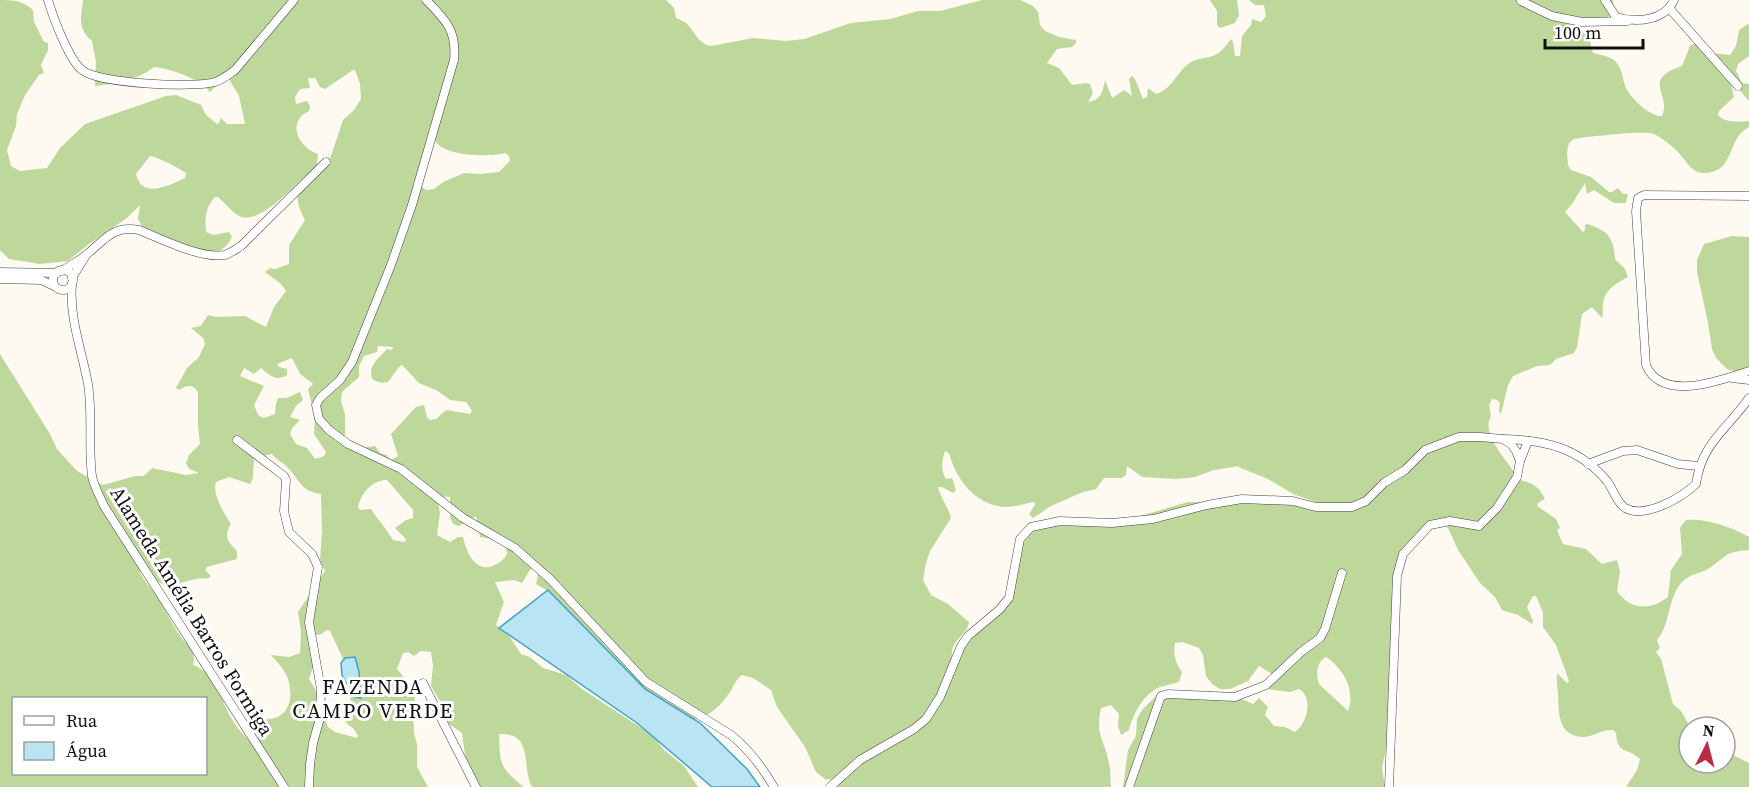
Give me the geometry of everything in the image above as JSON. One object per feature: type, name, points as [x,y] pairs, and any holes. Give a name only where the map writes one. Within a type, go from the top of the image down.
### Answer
[{"type":"street","points":[[48,0],[57,27],[82,70],[110,80],[199,85],[225,78],[234,70],[294,0]]},
{"type":"street","points":[[426,0],[449,25],[453,35],[456,45],[451,70],[412,205],[391,265],[352,362],[340,380],[320,398],[316,405],[319,419],[329,430],[348,444],[401,469],[463,518],[515,548],[550,579],[646,682],[743,744],[774,787]]},
{"type":"street","points":[[1605,0],[1616,17],[1628,21]]},
{"type":"street","points":[[1521,2],[1552,16],[1582,22],[1643,20],[1662,15],[1674,0]]},
{"type":"street","points":[[1669,8],[1738,86]]},
{"type":"street","points":[[70,303],[57,288],[53,278],[112,233],[128,228],[139,230],[205,254],[224,255],[241,246],[326,162]]},
{"type":"street","points":[[1749,196],[1644,195],[1638,198],[1636,203],[1646,365],[1649,373],[1657,380],[1676,386],[1694,385],[1749,371]]},
{"type":"street","points":[[0,279],[41,280],[57,288],[68,289],[85,255]]},
{"type":"street","points":[[0,272],[68,273],[72,281],[70,303]]},
{"type":"street","name":"Alameda Amélia Barros Formiga","points":[[70,303],[92,413],[92,475],[95,487],[104,506],[284,787]]},
{"type":"street","points":[[1724,378],[1749,380]]},
{"type":"street","points":[[830,787],[860,760],[914,729],[930,714],[940,697],[961,646],[968,636],[999,610],[1009,598],[1020,539],[1030,528],[1039,524],[1060,521],[1112,523],[1153,519],[1207,505],[1242,499],[1293,501],[1316,507],[1352,507],[1366,501],[1384,483],[1405,470],[1425,450],[1459,437],[1480,436],[1557,445],[1588,464],[1608,483],[1623,507],[1634,511],[1660,506],[1683,495],[1696,484],[1698,466],[1711,443],[1749,398]]},
{"type":"street","points":[[1503,439],[1511,444],[1520,461]]},
{"type":"street","points":[[237,440],[284,476],[286,480],[284,511],[289,532],[312,554],[318,567],[309,622],[321,689],[320,718],[313,743],[309,787]]},
{"type":"street","points":[[1389,787],[1397,576],[1403,554],[1430,525],[1450,521],[1479,526],[1490,517],[1517,477],[1520,461],[1528,441]]},
{"type":"street","points":[[1588,464],[1623,451],[1637,450],[1672,462],[1698,466]]},
{"type":"street","points":[[1129,787],[1161,696],[1168,694],[1235,697],[1266,685],[1301,652],[1320,638],[1325,629],[1342,573]]},
{"type":"street","points":[[423,683],[476,787]]},
{"type":"green space","points":[[0,0],[17,1],[33,10],[34,22],[44,42],[48,43],[48,50],[41,65],[44,73],[39,75],[25,95],[7,150],[11,166],[20,171],[47,168],[60,148],[85,124],[166,96],[176,95],[201,105],[206,115],[217,124],[221,118],[227,124],[245,124],[239,96],[229,79],[220,82],[210,92],[199,82],[184,75],[154,67],[134,78],[95,86],[96,62],[92,41],[84,32],[81,22],[83,0],[666,0],[674,8],[676,18],[688,25],[701,41],[711,46],[753,38],[786,41],[804,39],[851,23],[890,19],[918,11],[940,11],[982,0],[1020,0],[1033,6],[1038,12],[1040,25],[1045,31],[1059,37],[1076,40],[1072,47],[1057,49],[1047,63],[1059,68],[1072,85],[1090,84],[1093,93],[1088,102],[1101,95],[1105,80],[1112,98],[1124,90],[1132,96],[1129,79],[1132,76],[1143,99],[1147,97],[1148,88],[1156,94],[1161,92],[1187,65],[1219,53],[1231,39],[1235,56],[1240,56],[1242,36],[1251,25],[1252,19],[1261,22],[1266,16],[1264,5],[1255,5],[1249,0],[1613,0],[1614,12],[1610,16],[1600,20],[1571,23],[1569,26],[1588,34],[1593,53],[1610,58],[1618,64],[1626,88],[1632,97],[1647,111],[1658,116],[1662,116],[1664,108],[1660,82],[1669,71],[1682,66],[1690,46],[1695,43],[1712,53],[1730,55],[1736,46],[1739,30],[1749,23],[1749,56],[1738,64],[1736,71],[1742,83],[1749,84],[1749,101],[1737,87],[1731,84],[1734,97],[1719,111],[1718,115],[1728,121],[1749,121],[1749,127],[1738,137],[1722,167],[1709,173],[1697,172],[1671,146],[1656,135],[1648,133],[1585,137],[1574,139],[1569,143],[1567,152],[1568,165],[1571,170],[1591,177],[1609,192],[1618,188],[1623,194],[1628,194],[1626,203],[1614,203],[1594,190],[1587,194],[1585,183],[1565,212],[1583,232],[1587,224],[1600,229],[1608,236],[1613,245],[1615,259],[1625,269],[1628,277],[1612,287],[1606,294],[1602,318],[1592,307],[1582,314],[1574,353],[1556,359],[1550,365],[1537,366],[1513,376],[1508,385],[1501,414],[1500,403],[1492,399],[1489,405],[1491,416],[1489,430],[1491,437],[1514,472],[1515,479],[1533,484],[1542,494],[1545,499],[1537,506],[1556,519],[1560,528],[1557,530],[1563,544],[1586,549],[1602,564],[1617,560],[1620,572],[1617,591],[1634,605],[1654,605],[1668,597],[1671,570],[1682,554],[1680,528],[1686,520],[1701,520],[1718,524],[1749,537],[1749,550],[1726,555],[1708,569],[1683,581],[1678,587],[1665,626],[1657,640],[1660,648],[1656,652],[1661,659],[1673,704],[1683,715],[1677,715],[1677,775],[1737,775],[1737,757],[1749,763],[1749,787],[1626,787],[1637,770],[1640,759],[1618,745],[1616,733],[1613,730],[1581,737],[1568,732],[1561,722],[1557,673],[1567,683],[1569,681],[1556,645],[1543,627],[1543,613],[1536,596],[1533,596],[1527,607],[1533,621],[1532,624],[1518,615],[1502,610],[1495,597],[1480,583],[1458,550],[1448,528],[1436,521],[1406,554],[1399,579],[1389,665],[1391,695],[1388,739],[1382,768],[1385,787],[1123,787],[1128,750],[1136,736],[1137,719],[1142,710],[1157,695],[1166,692],[1233,701],[1237,697],[1253,704],[1259,698],[1268,707],[1265,715],[1274,726],[1285,727],[1295,732],[1306,717],[1307,704],[1303,693],[1299,689],[1290,692],[1267,689],[1265,687],[1272,674],[1259,666],[1248,681],[1230,689],[1220,689],[1206,676],[1203,655],[1199,648],[1182,642],[1175,643],[1174,647],[1175,658],[1182,672],[1179,682],[1160,687],[1149,694],[1136,711],[1129,730],[1121,735],[1118,726],[1119,714],[1111,705],[1101,708],[1099,725],[1110,766],[1111,787],[837,787],[834,780],[825,779],[816,772],[805,747],[777,707],[771,690],[753,678],[742,675],[713,711],[701,718],[679,722],[545,602],[548,591],[536,584],[538,576],[534,568],[530,570],[522,583],[514,580],[495,582],[504,602],[496,625],[510,637],[521,654],[530,657],[543,668],[566,675],[582,689],[652,735],[664,750],[684,766],[698,787],[532,787],[522,745],[518,739],[510,735],[499,734],[501,759],[505,769],[524,787],[477,787],[466,762],[462,733],[449,724],[431,686],[433,666],[431,652],[421,651],[414,656],[408,652],[403,653],[397,669],[412,687],[415,698],[413,710],[417,767],[428,787],[0,787],[0,354],[57,449],[77,471],[103,485],[135,476],[144,476],[152,468],[186,475],[199,473],[189,469],[186,463],[189,455],[200,444],[198,392],[187,386],[179,390],[176,388],[187,368],[199,357],[205,344],[203,338],[191,328],[201,326],[208,315],[245,316],[266,327],[274,307],[286,291],[281,284],[265,272],[270,268],[275,269],[289,264],[289,245],[305,220],[298,195],[312,174],[305,176],[265,211],[247,218],[239,216],[218,197],[215,197],[206,213],[206,232],[213,235],[229,232],[232,237],[221,250],[214,253],[205,254],[143,228],[138,219],[140,205],[127,218],[68,261],[40,264],[9,259],[0,250]],"holes":[[[353,70],[360,84],[361,99],[354,110],[343,120],[328,165],[322,167],[317,163],[318,154],[305,146],[297,134],[298,121],[309,111],[310,106],[307,101],[296,104],[295,97],[300,89],[310,88],[308,78],[315,78],[320,87],[325,89]],[[429,130],[436,142],[449,151],[469,155],[505,153],[509,156],[510,161],[499,172],[464,173],[443,182],[434,189],[426,190],[419,184]],[[150,156],[186,173],[185,178],[164,187],[150,189],[139,182],[136,174]],[[378,346],[393,347],[392,350],[387,349],[374,363],[371,371],[373,380],[388,382],[402,365],[419,383],[438,391],[450,400],[466,402],[472,411],[470,414],[446,410],[436,419],[430,420],[424,405],[416,407],[391,434],[398,456],[390,461],[387,455],[380,453],[375,446],[354,449],[345,444],[342,392],[359,377],[359,366],[364,356],[377,352]],[[292,358],[300,374],[313,384],[308,389],[315,418],[314,434],[326,452],[324,456],[315,459],[307,448],[296,444],[290,434],[292,428],[300,420],[290,417],[296,406],[303,400],[300,392],[286,398],[278,398],[275,414],[264,418],[258,415],[254,405],[264,386],[240,376],[244,368],[254,374],[261,368],[276,378],[287,375],[287,369],[277,364]],[[945,451],[949,453],[957,473],[977,497],[996,506],[1007,507],[1035,502],[1029,514],[1033,518],[1051,506],[1096,489],[1104,478],[1122,478],[1126,475],[1127,466],[1142,477],[1177,479],[1240,466],[1238,467],[1268,479],[1293,494],[1318,503],[1318,506],[1236,499],[1188,502],[1123,521],[1041,524],[1030,532],[1022,546],[1007,608],[973,635],[952,657],[954,646],[968,627],[969,622],[948,604],[931,595],[923,580],[930,551],[951,518],[938,487],[953,493],[956,490],[952,478],[946,479],[942,468]],[[272,454],[292,472],[304,487],[321,494],[320,560],[325,571],[298,612],[301,632],[300,653],[289,657],[271,655],[287,676],[290,700],[285,711],[274,718],[267,719],[254,745],[232,720],[212,680],[201,669],[193,665],[192,651],[143,578],[138,563],[158,582],[171,585],[209,578],[211,576],[205,570],[207,567],[237,559],[237,551],[228,539],[227,532],[231,524],[217,498],[216,482],[229,477],[250,484],[253,478],[254,458]],[[387,480],[413,510],[413,518],[395,528],[406,539],[405,542],[393,540],[371,509],[360,510],[358,507],[365,492],[372,485]],[[437,496],[450,497],[450,517],[453,524],[459,526],[476,516],[480,537],[496,539],[505,544],[507,554],[503,560],[493,566],[481,566],[472,559],[463,537],[450,542],[437,535],[440,513]],[[326,630],[330,631],[344,661],[351,696],[346,723],[354,729],[357,738],[335,732],[328,727],[315,689],[309,679],[316,659],[312,636],[322,634]],[[1326,657],[1343,674],[1349,688],[1348,711],[1319,684],[1317,673]]]},
{"type":"green space","points":[[1210,0],[1237,0],[1239,15],[1235,23],[1220,28],[1217,25],[1217,11]]},
{"type":"green space","points":[[1732,236],[1749,237],[1749,367],[1737,372],[1727,369],[1716,358],[1712,349],[1697,272],[1697,260],[1704,244]]},
{"type":"water","points":[[548,590],[645,689],[700,723],[747,769],[760,787],[712,787],[637,723],[499,628]]},
{"type":"water","points":[[355,657],[361,698],[355,697],[353,689],[342,675],[341,663],[345,658]]},
{"type":"district","name":"FAZENDA CAMPO VERDE","points":[[373,699]]}]
